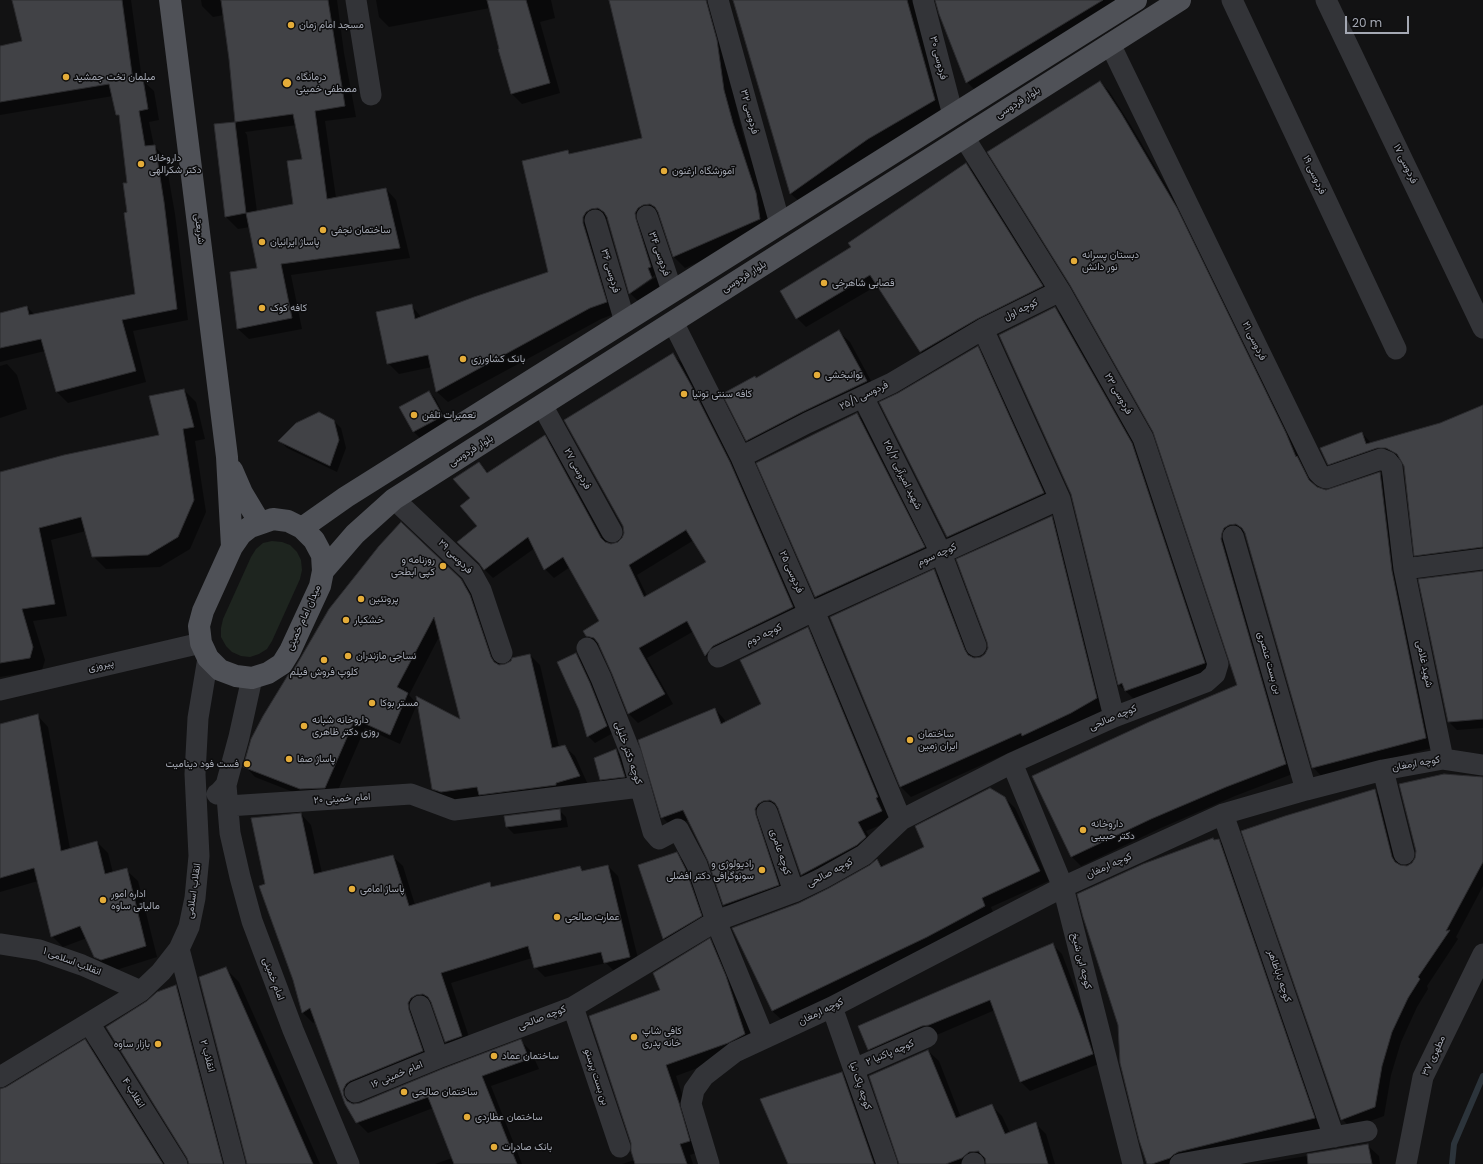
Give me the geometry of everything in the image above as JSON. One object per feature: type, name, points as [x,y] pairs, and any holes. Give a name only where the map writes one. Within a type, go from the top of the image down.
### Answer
[{"type":"main road","name":"شریعتی","points":[[170,0],[227,457],[232,546]]},
{"type":"main road","points":[[302,528],[346,496],[1136,0]]},
{"type":"main road","name":"بلوار فردوسی","points":[[323,572],[355,534],[394,499],[1180,0]]},
{"type":"main road","name":"شریعتی","points":[[227,457],[242,493],[260,523]]},
{"type":"main road","name":"میدان امام خمینی","points":[[273,519],[288,521],[302,528],[314,540],[322,555],[323,572],[320,586],[286,658],[282,664],[268,673],[252,678],[236,676],[220,670],[205,650],[199,626],[203,612],[232,546],[241,534],[250,527],[273,519]]},
{"type":"street","points":[[356,0],[371,95]]},
{"type":"street","name":"فردوسی ۳۲","points":[[718,0],[780,224]]},
{"type":"street","name":"فردوسی ۳۰","points":[[923,0],[953,115]]},
{"type":"street","name":"فردوسی ۱۹","points":[[1232,0],[1396,349]]},
{"type":"street","name":"فردوسی ۱۷","points":[[1326,0],[1483,328]]},
{"type":"street","name":"فردوسی ۲۱","points":[[1110,44],[1318,472],[1326,478],[1381,459],[1388,462],[1392,467],[1404,569]]},
{"type":"street","name":"فردوسی ۲۳","points":[[964,137],[1060,291],[1144,438],[1218,664],[1215,674]]},
{"type":"street","name":"فردوسی ۳۴","points":[[647,216],[672,291]]},
{"type":"street","name":"فردوسی ۳۶","points":[[595,220],[625,322]]},
{"type":"street","name":"کوچه اول","points":[[983,328],[1060,291]]},
{"type":"street","name":"فردوسی ۲۵","points":[[673,322],[741,457],[812,612],[901,820]]},
{"type":"street","points":[[983,328],[1060,499],[1114,717]]},
{"type":"street","name":"فردوسی ۲۵/۱","points":[[741,457],[807,423],[892,383],[983,328]]},
{"type":"street","name":"شهید امیرآبی ۲۵/۲","points":[[863,397],[941,553],[976,646]]},
{"type":"street","name":"فردوسی ۲۷","points":[[542,405],[612,532]]},
{"type":"street","name":"فردوسی ۲۹","points":[[394,499],[472,572],[481,590],[502,653]]},
{"type":"street","name":"کوچه سوم","points":[[812,612],[1060,499]]},
{"type":"street","name":"بن بست عنصری","points":[[1233,536],[1306,790]]},
{"type":"street","points":[[1404,569],[1483,559]]},
{"type":"street","name":"شهید غلامی","points":[[1404,569],[1443,758]]},
{"type":"street","name":"کوچه دوم","points":[[718,657],[812,612]]},
{"type":"street","name":"کوچه دکتر خلیلی","points":[[587,648],[601,678],[631,754],[653,832],[659,838],[678,829],[697,865],[716,921]]},
{"type":"street","name":"پیروزی","points":[[0,690],[205,650]]},
{"type":"street","name":"انقلاب اسلامی","points":[[0,1077],[141,990],[161,972],[179,949],[189,927],[195,898],[200,856],[195,774],[198,718],[205,650]]},
{"type":"street","name":"کوچه صالحی","points":[[438,1058],[573,1007],[716,921],[794,892],[864,855],[901,820],[1012,763],[1114,717],[1206,682],[1215,674]]},
{"type":"street","points":[[195,774],[200,785],[206,792],[212,795],[219,793],[226,785],[239,737],[252,678]]},
{"type":"street","name":"کوچه ارمغان","points":[[709,1164],[691,1104],[694,1090],[704,1076],[735,1052],[832,1008],[1063,887],[1223,814],[1383,770],[1443,758],[1483,764]]},
{"type":"street","name":"کوچه ابن شیخ","points":[[1012,763],[1063,887],[1133,1164]]},
{"type":"street","points":[[1383,770],[1404,854]]},
{"type":"street","name":"امام خمینی","points":[[226,785],[232,840],[252,921],[293,1030],[349,1164]]},
{"type":"street","name":"امام خمینی ۲۰","points":[[228,806],[411,794],[454,810],[640,787]]},
{"type":"street","name":"کوچه عامری","points":[[767,812],[794,892]]},
{"type":"street","name":"کوچه باباطاهر","points":[[1223,814],[1334,1137]]},
{"type":"street","points":[[716,921],[761,1039]]},
{"type":"street","name":"انقلاب اسلامی ۱","points":[[0,944],[39,950],[82,964],[141,990]]},
{"type":"street","name":"انقلاب ۲","points":[[179,949],[234,1164]]},
{"type":"street","name":"مطهری ۳۷","points":[[1406,1164],[1423,1077],[1483,954]]},
{"type":"street","points":[[420,1006],[438,1058]]},
{"type":"street","name":"بن بست پرستو","points":[[573,1007],[620,1147]]},
{"type":"street","name":"کوچه پاک نیا","points":[[832,1008],[887,1164]]},
{"type":"street","name":"انقلاب ۴","points":[[89,1022],[177,1164]]},
{"type":"street","name":"کوچه پاکنیا ۲","points":[[854,1068],[927,1037]]},
{"type":"street","name":"امام خمینی ۱۶","points":[[355,1092],[438,1058]]},
{"type":"street","points":[[1180,1164],[1367,1131]]},
{"type":"shaded area","points":[[272,541],[290,545],[297,552],[301,560],[302,570],[300,579],[267,649],[250,657],[241,656],[232,652],[226,646],[221,637],[223,619],[256,549],[263,543]]},
{"type":"building","points":[[12,0],[122,0],[133,81],[143,79],[148,109],[139,111],[145,146],[155,145],[164,202],[177,309],[122,320],[136,371],[56,392],[41,339],[0,348],[0,313],[27,306],[29,315],[135,294],[124,213],[127,212],[123,183],[127,183],[119,115],[116,115],[109,84],[0,102],[0,46],[22,41]]},
{"type":"building","points":[[221,0],[328,0],[345,106],[315,111],[327,199],[386,188],[400,248],[281,264],[292,318],[237,329],[230,272],[257,268],[246,213],[293,204],[287,161],[302,159],[293,114],[235,122],[229,59]]},
{"type":"building","points":[[487,0],[526,0],[550,83],[511,94],[498,49]]},
{"type":"building","points":[[609,0],[706,0],[717,40],[724,90],[756,193],[760,219],[673,257],[658,212],[655,207],[650,204],[643,205],[638,208],[635,213],[651,267],[648,268],[652,278],[629,294],[607,217],[604,212],[598,208],[591,209],[586,212],[583,217],[583,223],[607,302],[590,308],[436,392],[428,355],[387,364],[376,312],[412,304],[415,319],[548,272],[522,161],[568,150],[569,154],[642,138]]},
{"type":"building","points":[[733,0],[907,0],[935,100],[868,139],[790,194]]},
{"type":"building","points":[[935,0],[1103,0],[966,83]]},
{"type":"building","points":[[1100,81],[1121,113],[1177,208],[1286,433],[1296,457],[1297,456],[1309,480],[1317,487],[1326,490],[1380,472],[1392,571],[1426,738],[1312,768],[1245,533],[1242,528],[1236,524],[1229,525],[1224,528],[1221,539],[1286,764],[1226,787],[1151,819],[1071,857],[1032,776],[1149,722],[1237,685],[1153,432],[1070,285],[987,152]]},
{"type":"building","points":[[235,122],[246,213],[225,217],[214,124]]},
{"type":"building","points":[[966,163],[1043,286],[977,319],[920,352],[870,275],[796,319],[780,291],[851,247],[848,243]]},
{"type":"building","points":[[1055,307],[1132,443],[1205,663],[1125,691],[1122,683],[1118,685],[1071,494],[999,335]]},
{"type":"building","name":"توانبخشی","points":[[839,330],[867,381],[746,441],[722,394],[755,376],[756,378]]},
{"type":"building","points":[[978,346],[1044,493],[947,537],[879,402],[898,393]]},
{"type":"building","points":[[673,353],[730,462],[793,607],[713,646],[705,656],[687,621],[639,648],[665,694],[628,714],[598,643],[594,638],[586,636],[583,631],[599,621],[563,557],[544,570],[528,537],[484,570],[479,563],[457,542],[477,526],[460,506],[470,498],[453,479],[479,462],[487,473],[545,435],[601,538],[605,542],[611,544],[618,542],[622,538],[624,533],[623,526],[564,420]],"holes":[[[686,530],[706,562],[644,597],[629,565]]]},
{"type":"building","points":[[184,389],[194,427],[183,429],[194,500],[178,537],[148,555],[92,557],[81,517],[39,528],[55,604],[22,609],[33,647],[30,658],[0,663],[0,472],[64,455],[159,435],[149,396]]},
{"type":"building","points":[[429,391],[443,416],[413,432],[399,407]]},
{"type":"building","points":[[1483,405],[1483,547],[1414,556],[1404,466],[1397,454],[1386,448],[1377,448],[1328,465],[1320,448],[1362,432],[1366,444],[1440,423]]},
{"type":"building","points":[[319,412],[334,420],[339,440],[330,466],[278,441],[296,423]]},
{"type":"building","points":[[857,413],[925,547],[815,597],[756,463]]},
{"type":"building","points":[[1052,516],[1097,698],[1071,713],[1022,736],[1021,733],[900,787],[830,617],[934,569],[965,650],[968,655],[974,658],[981,657],[985,654],[988,648],[987,642],[956,559]]},
{"type":"building","points":[[401,522],[461,579],[470,595],[494,662],[499,665],[505,664],[511,661],[512,658],[530,654],[552,748],[565,745],[580,776],[556,783],[556,785],[479,795],[477,787],[441,792],[432,789],[416,696],[460,719],[434,617],[397,687],[408,693],[390,735],[355,719],[325,788],[300,789],[243,767],[251,739],[263,716],[288,675],[293,671],[329,609],[379,546]]},
{"type":"building","points":[[1483,571],[1483,719],[1448,722],[1418,579]]},
{"type":"building","points":[[808,627],[878,797],[876,798],[882,811],[858,822],[866,837],[857,845],[801,875],[778,808],[775,803],[770,800],[763,801],[758,804],[755,809],[756,815],[779,885],[723,905],[708,861],[683,810],[661,818],[638,740],[715,708],[721,724],[761,704],[740,660]]},
{"type":"building","points":[[576,653],[607,726],[587,737],[579,710],[557,662]]},
{"type":"building","points":[[38,714],[61,851],[97,841],[105,874],[127,868],[146,946],[101,960],[94,957],[80,926],[51,937],[34,868],[0,878],[0,724]]},
{"type":"building","points":[[616,749],[625,777],[600,780],[594,758]]},
{"type":"building","points":[[1444,774],[1483,777],[1483,862],[1446,931],[1450,930],[1418,977],[1420,979],[1408,998],[1392,1032],[1382,1066],[1375,1107],[1341,1120],[1241,831],[1375,789],[1392,857],[1395,862],[1400,865],[1407,866],[1412,863],[1415,858],[1416,851],[1399,784]]},
{"type":"building","points":[[990,788],[1005,797],[1040,871],[982,898],[985,906],[927,937],[772,1011],[732,928],[799,903],[870,865],[877,859],[881,867],[924,847],[915,826]]},
{"type":"building","points":[[560,809],[561,820],[506,827],[504,816]]},
{"type":"building","points":[[301,813],[314,874],[393,855],[409,906],[490,882],[491,887],[580,866],[582,871],[608,865],[630,957],[604,963],[601,952],[534,968],[528,946],[441,973],[462,1036],[445,1042],[428,997],[423,994],[416,995],[411,998],[408,1003],[423,1051],[350,1081],[346,1084],[343,1090],[347,1101],[353,1104],[360,1103],[442,1069],[521,1039],[529,1059],[482,1076],[517,1164],[454,1164],[428,1097],[356,1123],[345,1104],[310,1008],[302,1013],[293,980],[259,886],[265,884],[251,818]]},
{"type":"building","points":[[1213,838],[1214,840],[1219,839],[1315,1118],[1178,1152],[1170,1158],[1152,1164],[1147,1164],[1139,1140],[1120,1063],[1118,1025],[1077,894],[1143,864]]},
{"type":"building","points":[[677,852],[686,870],[702,916],[663,939],[638,865]]},
{"type":"building","points":[[710,938],[726,976],[745,1034],[728,1043],[666,1065],[690,1141],[680,1144],[687,1164],[635,1164],[631,1151],[631,1143],[589,1016],[660,990],[653,973]]},
{"type":"building","points":[[1053,943],[1093,1054],[1020,1082],[990,1000],[929,1025],[922,1026],[868,1050],[858,1026]]},
{"type":"building","points":[[226,967],[313,1164],[247,1164],[199,977]]},
{"type":"building","points":[[176,985],[223,1164],[189,1164],[187,1158],[106,1027],[147,1001],[157,992]]},
{"type":"building","points":[[85,1039],[163,1164],[0,1164],[0,1089],[6,1087]]},
{"type":"building","points":[[928,1050],[956,1118],[992,1104],[1005,1134],[1036,1122],[1048,1164],[986,1164],[985,1158],[979,1151],[969,1152],[962,1158],[946,1164],[899,1164],[869,1076]]},
{"type":"building","points":[[842,1072],[874,1164],[788,1164],[760,1099]]},
{"type":"building","points":[[1368,1144],[1372,1164],[1308,1164],[1307,1154]]},
{"type":"waterway","points":[[1452,1164],[1454,1144],[1483,1076]]},
{"type":"place","name":"مسجد امام زمان","points":[[291,25]]},
{"type":"place","name":"مبلمان تخت جمشید","points":[[66,77]]},
{"type":"place","name":"درمانگاه مصطفی خمینی","points":[[287,83]]},
{"type":"place","name":"داروخانه دکتر شکرالهی","points":[[141,164]]},
{"type":"place","name":"آموزشگاه ارغنون","points":[[664,171]]},
{"type":"place","name":"ساختمان نجفی","points":[[323,230]]},
{"type":"place","name":"پاساژ ایرانیان","points":[[262,242]]},
{"type":"place","name":"دبستان پسرانه نور دانش","points":[[1074,261]]},
{"type":"place","name":"قصابی شاهرخی","points":[[824,283]]},
{"type":"place","name":"کافه کوک","points":[[262,308]]},
{"type":"place","name":"بانک کشاورزی","points":[[463,359]]},
{"type":"place","name":"توانبخشی","points":[[817,375]]},
{"type":"place","name":"کافه سنتی توتیا","points":[[684,394]]},
{"type":"place","name":"تعمیرات تلفن","points":[[414,415]]},
{"type":"place","name":"روزنامه و کپی ابطحی","points":[[443,566]]},
{"type":"place","name":"پروتئین","points":[[361,599]]},
{"type":"place","name":"خشکبار","points":[[346,620]]},
{"type":"place","name":"نساجی مازندران","points":[[348,656]]},
{"type":"place","name":"کلوپ فروش فیلم","points":[[324,660]]},
{"type":"place","name":"مستر بوکا","points":[[372,703]]},
{"type":"place","name":"داروخانه شبانه روزی دکتر ظاهری","points":[[304,726]]},
{"type":"place","name":"ساختمان ایران زمین","points":[[910,740]]},
{"type":"place","name":"پاساژ صفا","points":[[289,759]]},
{"type":"place","name":"فست فود دینامیت","points":[[247,764]]},
{"type":"place","name":"داروخانه دکتر حبیبی","points":[[1083,830]]},
{"type":"place","name":"رادیولوژی و سونوگرافی دکتر افضلی","points":[[762,870]]},
{"type":"place","name":"پاساژ امامی","points":[[352,889]]},
{"type":"place","name":"اداره امور مالیاتی ساوه","points":[[103,900]]},
{"type":"place","name":"عمارت صالحی","points":[[557,917]]},
{"type":"place","name":"کافی شاپ خانه پدری","points":[[634,1037]]},
{"type":"place","name":"بازار ساوه","points":[[158,1044]]},
{"type":"place","name":"ساختمان عماد","points":[[494,1056]]},
{"type":"place","name":"ساختمان صالحی","points":[[404,1092]]},
{"type":"place","name":"ساختمان عطاردی","points":[[467,1117]]},
{"type":"place","name":"بانک صادرات","points":[[494,1147]]}]
